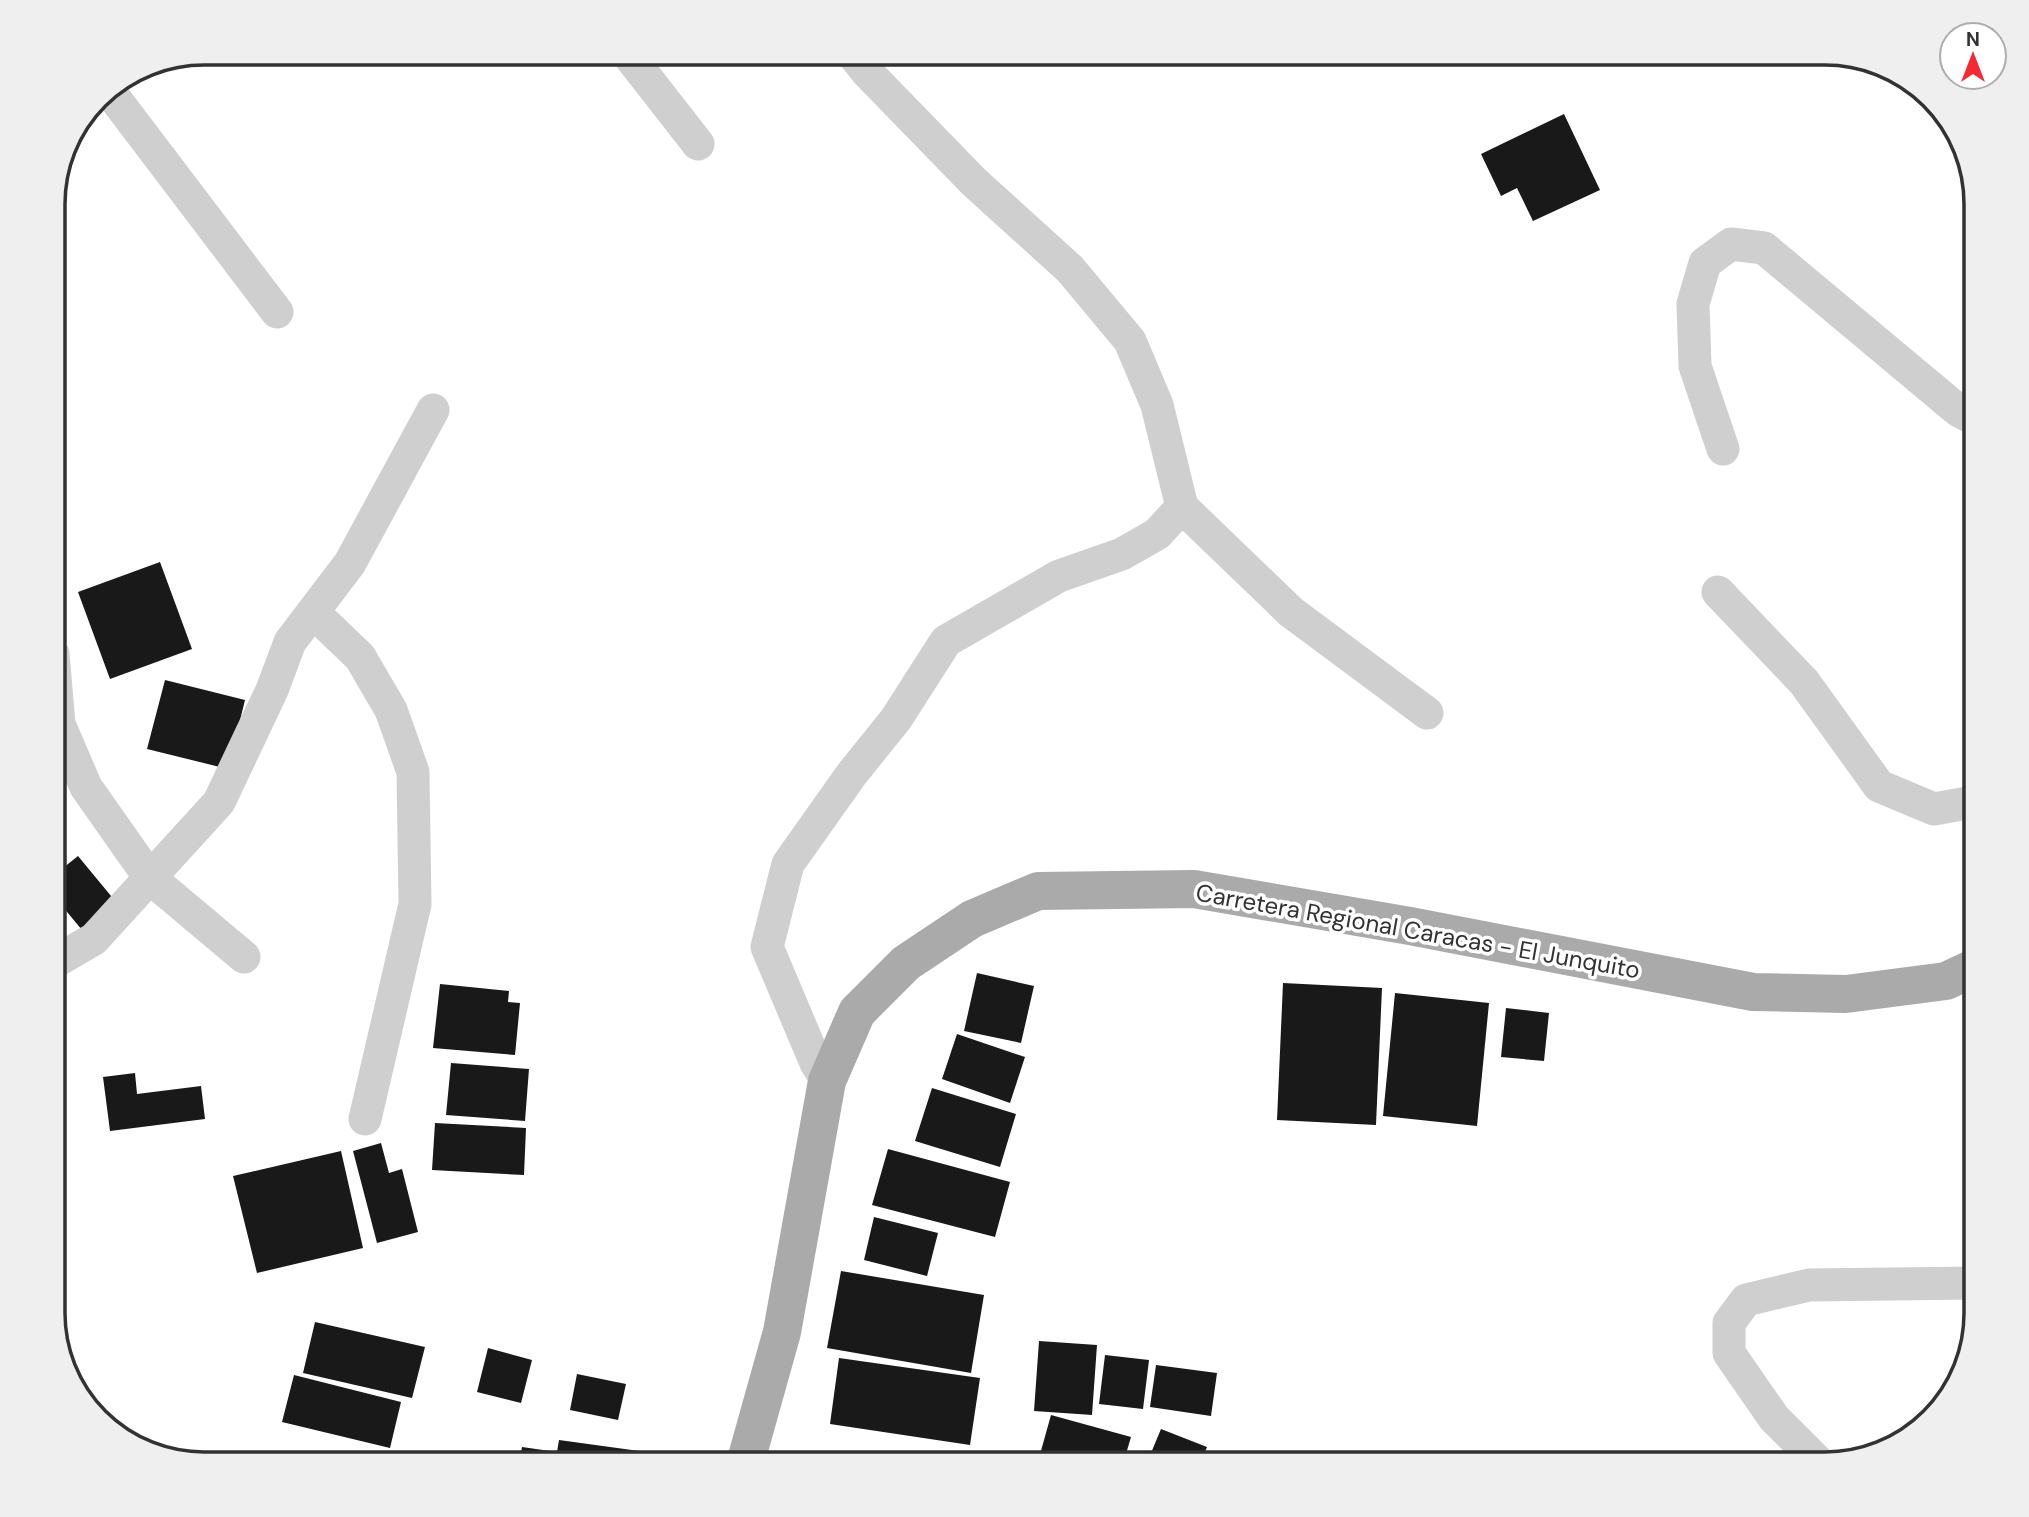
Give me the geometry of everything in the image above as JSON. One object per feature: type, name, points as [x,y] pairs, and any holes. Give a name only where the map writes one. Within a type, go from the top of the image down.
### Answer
[{"type":"main road","name":"Carretera Regional Caracas - El Junquito","points":[[749,1452],[782,1332],[827,1081],[857,1012],[906,962],[972,919],[1038,891],[1194,889],[1410,926],[1753,992],[1846,994],[1946,981],[1964,973]]},
{"type":"street","points":[[637,65],[698,144]]},
{"type":"street","points":[[862,65],[974,182],[1070,269],[1130,341],[1157,405],[1182,507],[1291,612],[1427,713]]},
{"type":"street","points":[[114,97],[277,312]]},
{"type":"street","points":[[1723,449],[1695,366],[1693,304],[1705,263],[1731,244],[1764,248],[1964,414]]},
{"type":"street","points":[[65,956],[94,939],[219,802],[272,690],[290,642],[350,563],[433,410]]},
{"type":"street","points":[[827,1081],[816,1063],[767,947],[788,864],[851,775],[896,719],[946,641],[1059,576],[1122,554],[1157,534],[1182,507]]},
{"type":"street","points":[[1718,592],[1804,682],[1879,786],[1934,809],[1964,804]]},
{"type":"street","points":[[313,612],[360,657],[391,710],[413,772],[415,904],[365,1119]]},
{"type":"street","points":[[65,746],[86,787],[150,878],[244,957]]},
{"type":"street","points":[[1807,1452],[1774,1418],[1729,1353],[1729,1323],[1746,1300],[1810,1285],[1964,1283]]},
{"type":"building","points":[[1564,114],[1600,190],[1533,221],[1517,188],[1501,196],[1481,154]]},
{"type":"building","points":[[160,562],[192,649],[110,679],[78,592]]},
{"type":"building","points":[[165,680],[245,700],[228,769],[147,749]]},
{"type":"building","points":[[78,856],[116,902],[82,930],[65,909],[65,866]]},
{"type":"building","points":[[977,973],[1034,986],[1021,1043],[964,1031]]},
{"type":"building","points":[[1283,983],[1382,988],[1376,1125],[1277,1120]]},
{"type":"building","points":[[440,984],[509,991],[508,1002],[520,1003],[515,1055],[433,1048]]},
{"type":"building","points":[[1395,993],[1489,1003],[1477,1126],[1383,1116]]},
{"type":"building","points":[[1506,1008],[1549,1013],[1544,1061],[1501,1057]]},
{"type":"building","points":[[957,1034],[1025,1057],[1010,1103],[942,1079]]},
{"type":"building","points":[[451,1063],[529,1069],[525,1121],[446,1115]]},
{"type":"building","points":[[135,1073],[137,1094],[201,1086],[205,1119],[110,1131],[103,1077]]},
{"type":"building","points":[[932,1088],[1016,1114],[1000,1167],[915,1141]]},
{"type":"building","points":[[435,1123],[526,1128],[524,1175],[432,1170]]},
{"type":"building","points":[[381,1143],[389,1173],[402,1169],[418,1232],[377,1243],[353,1151]]},
{"type":"building","points":[[888,1149],[1010,1182],[995,1237],[872,1205]]},
{"type":"building","points":[[341,1151],[363,1248],[257,1273],[233,1176]]},
{"type":"building","points":[[874,1217],[938,1233],[927,1276],[864,1260]]},
{"type":"building","points":[[841,1271],[984,1295],[971,1373],[827,1348]]},
{"type":"building","points":[[315,1322],[425,1347],[412,1398],[303,1373]]},
{"type":"building","points":[[1039,1341],[1097,1345],[1092,1415],[1034,1411]]},
{"type":"building","points":[[488,1348],[532,1360],[521,1403],[477,1392]]},
{"type":"building","points":[[1105,1355],[1149,1360],[1143,1409],[1099,1404]]},
{"type":"building","points":[[839,1358],[980,1378],[970,1445],[830,1424]]},
{"type":"building","points":[[1156,1365],[1217,1373],[1211,1416],[1150,1407]]},
{"type":"building","points":[[577,1374],[626,1384],[618,1420],[570,1410]]},
{"type":"building","points":[[294,1375],[401,1402],[390,1448],[282,1422]]},
{"type":"building","points":[[1051,1415],[1131,1437],[1127,1452],[1041,1452]]},
{"type":"building","points":[[1161,1429],[1207,1447],[1205,1452],[1151,1452]]},
{"type":"building","points":[[559,1440],[646,1452],[557,1452]]},
{"type":"building","points":[[522,1447],[557,1452],[521,1452]]}]
